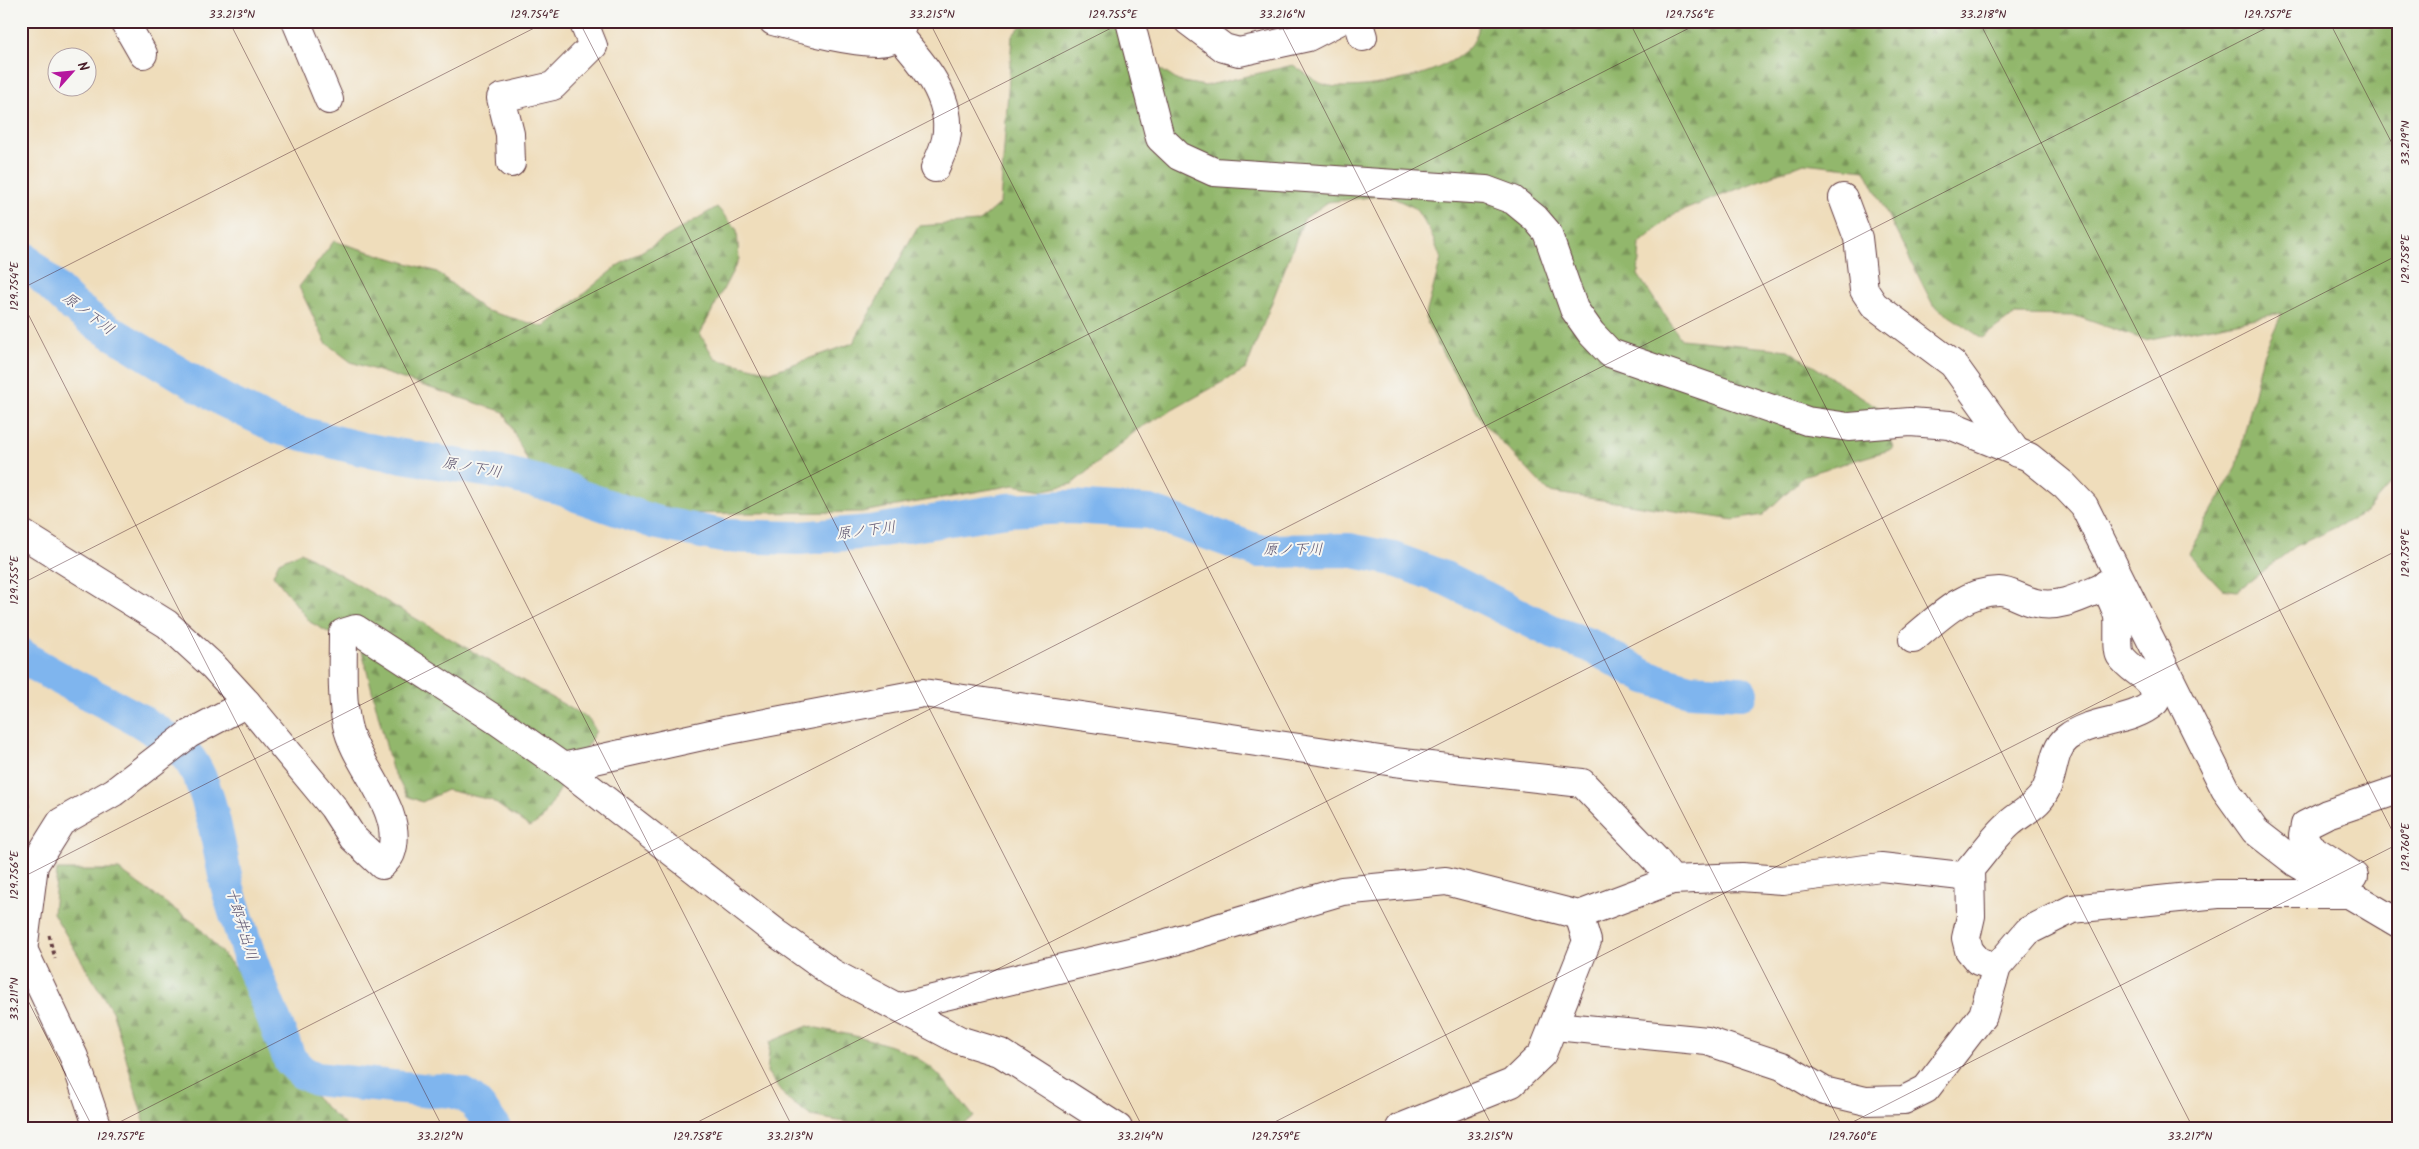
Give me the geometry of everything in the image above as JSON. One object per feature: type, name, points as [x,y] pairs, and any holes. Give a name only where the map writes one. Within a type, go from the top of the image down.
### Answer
[{"type":"street","points":[[124,21],[144,54]]},
{"type":"street","points":[[296,21],[329,100]]},
{"type":"street","points":[[511,163],[510,134],[501,98],[553,86],[593,46],[583,21]]},
{"type":"street","points":[[773,21],[808,31],[872,42],[889,41],[900,28],[925,66],[940,94],[948,122],[946,140],[935,168]]},
{"type":"street","points":[[1130,21],[1160,138],[1179,156],[1214,172],[1486,190],[1513,200],[1535,218],[1547,232],[1574,309],[1591,333],[1610,353],[1807,421],[1849,427],[1910,422],[1950,425],[2029,457],[2065,486],[2084,506],[2225,788],[2255,831],[2295,862],[2398,923]]},
{"type":"street","points":[[1188,21],[1224,48],[1239,52],[1308,37],[1339,21]]},
{"type":"street","points":[[1843,198],[1858,238],[1864,290],[1874,305],[1954,364],[2017,452]]},
{"type":"street","points":[[21,532],[167,624],[214,667],[247,703],[332,807],[353,838],[382,865],[391,854],[393,828],[383,797],[356,752],[347,725],[343,633],[356,629],[563,767],[832,973],[959,1040],[1001,1053],[1118,1128]]},
{"type":"street","points":[[1997,967],[1978,961],[1969,950],[1966,938],[1971,916],[1970,869],[2009,824],[2031,808],[2045,793],[2059,747],[2068,738],[2082,730],[2146,710],[2155,702],[2156,692],[2153,684],[2124,661],[2118,653],[2117,614],[2106,586],[2106,552]]},
{"type":"street","points":[[1913,639],[1949,608],[1972,596],[2000,591],[2037,604],[2063,604],[2106,586]]},
{"type":"street","points":[[563,767],[729,730],[923,693],[1394,762],[1582,783],[1656,860],[1672,880]]},
{"type":"street","points":[[98,1128],[74,1057],[22,948],[34,865],[62,822],[114,792],[189,734],[247,703]]},
{"type":"street","points":[[2353,897],[2358,879],[2310,847],[2303,836],[2305,826],[2327,814],[2398,790]]},
{"type":"street","points":[[899,1007],[1167,943],[1342,891],[1446,881],[1579,915],[1672,880],[1741,877],[1782,880],[1881,867],[1970,877]]},
{"type":"street","points":[[1555,1026],[1707,1041],[1782,1066],[1824,1091],[1866,1101],[1904,1100],[1926,1089],[1983,1015],[1997,967],[2028,931],[2072,909],[2218,894],[2353,897]]},
{"type":"street","points":[[1400,1128],[1512,1083],[1542,1054],[1555,1026],[1587,941],[1579,915]]},
{"type":"path","points":[[21,732],[34,865]]},
{"type":"path","points":[[49,932],[55,960]]},
{"type":"green space","points":[[1025,21],[1109,21],[1130,49],[1178,81],[1205,86],[1293,65],[1325,85],[1347,87],[1394,81],[1444,65],[1463,53],[1475,38],[1478,21],[2398,21],[2398,475],[2364,514],[2296,546],[2237,591],[2222,589],[2188,553],[2237,466],[2263,355],[2282,313],[2145,340],[2076,316],[2013,315],[1982,338],[1933,305],[1865,170],[1804,163],[1674,214],[1640,243],[1638,275],[1681,339],[1788,350],[1881,409],[1893,449],[1805,475],[1763,515],[1734,520],[1549,492],[1484,424],[1439,347],[1425,318],[1441,259],[1431,233],[1415,208],[1387,195],[1328,202],[1304,219],[1246,369],[1138,429],[1072,484],[1044,490],[1014,485],[862,512],[633,514],[529,464],[504,412],[351,362],[326,343],[299,287],[334,241],[437,272],[484,310],[544,327],[617,266],[717,207],[737,230],[739,259],[700,334],[715,359],[771,372],[853,343],[918,226],[978,222],[1000,203],[1012,36]]},
{"type":"green space","points":[[301,552],[589,719],[596,731],[542,819],[530,827],[491,800],[447,790],[422,802],[407,796],[392,769],[362,651],[310,622],[273,575],[279,562]]},
{"type":"green space","points":[[57,870],[119,870],[197,925],[237,970],[316,1098],[348,1128],[146,1128],[113,1013],[53,913]]},
{"type":"green space","points":[[808,1026],[876,1041],[924,1062],[937,1073],[974,1117],[954,1128],[876,1128],[811,1116],[786,1098],[767,1072],[770,1042]]},
{"type":"waterway","name":"原ノ下川","points":[[21,256],[71,304],[96,323],[223,400],[280,428],[362,449],[507,474],[566,489],[579,496],[654,522],[722,536],[800,538],[870,532],[1007,510],[1070,507],[1150,512],[1258,551],[1349,550],[1393,559],[1447,579],[1555,633],[1589,645],[1646,677],[1689,690],[1741,693]]},
{"type":"waterway","name":"十郎井出川","points":[[21,655],[40,668],[148,725],[184,753],[193,765],[207,797],[233,907],[250,958],[290,1060],[302,1072],[316,1079],[431,1091],[452,1091],[461,1094],[475,1104],[494,1128]]}]
